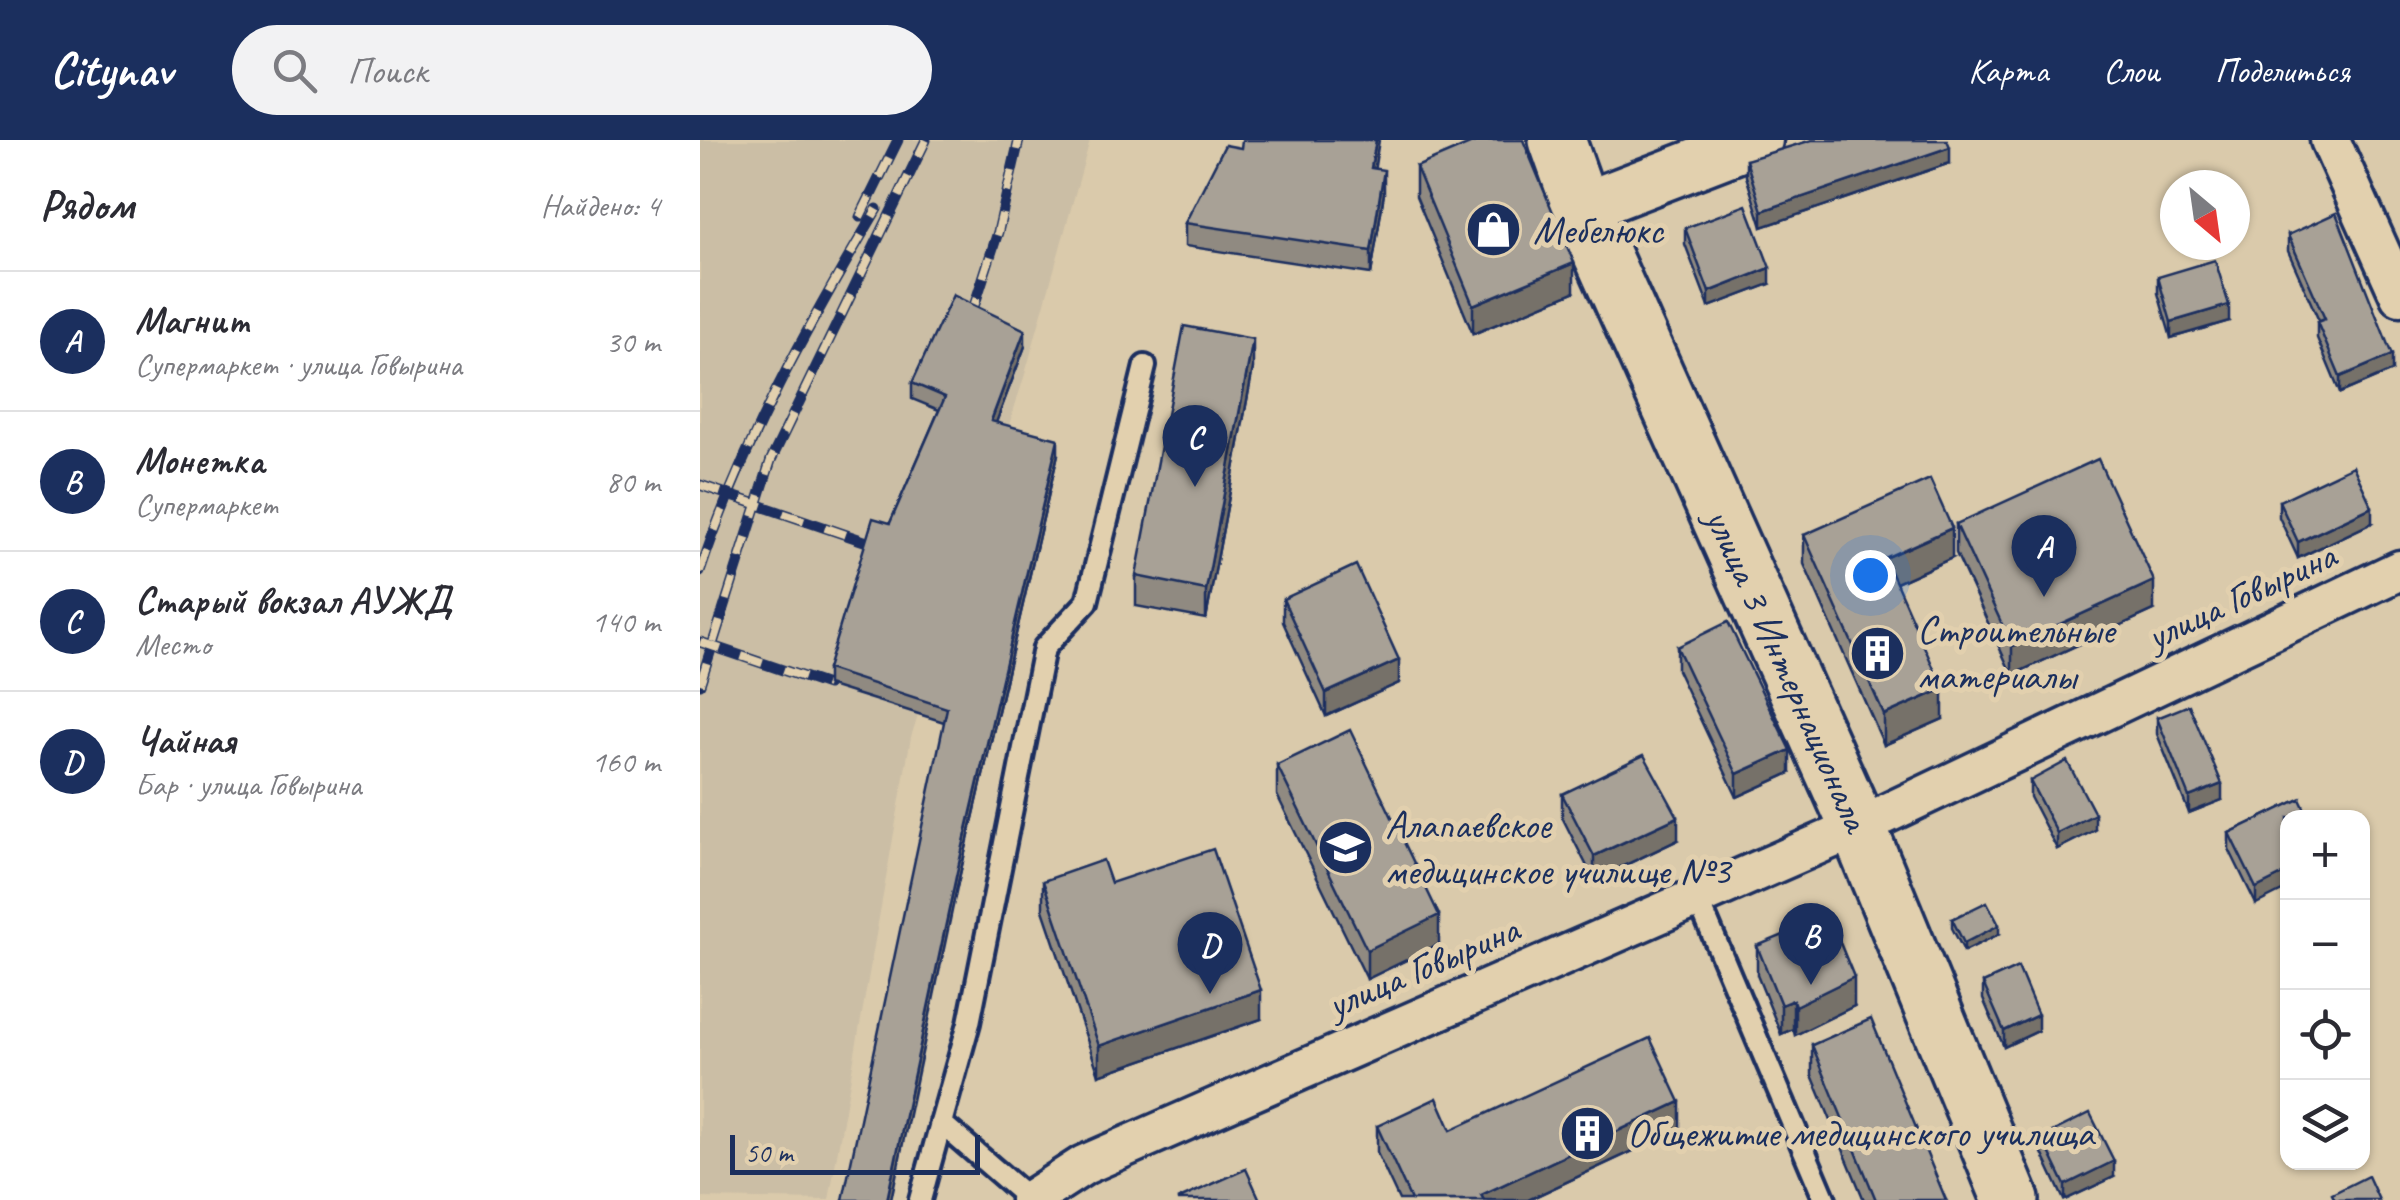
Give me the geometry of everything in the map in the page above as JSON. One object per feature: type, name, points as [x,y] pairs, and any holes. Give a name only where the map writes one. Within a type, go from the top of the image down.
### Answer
[{"type":"main road","name":"улица 3 Интернационала","points":[[1557,140],[1581,208],[1858,827],[2011,1200]]},
{"type":"street","points":[[1581,208],[1758,140]]},
{"type":"street","points":[[2330,140],[2400,296]]},
{"type":"street","name":"улица Говырина","points":[[1030,1200],[1084,1164],[1858,827],[2400,570]]},
{"type":"lane","points":[[920,1200],[969,1023],[1044,648],[1087,602],[1146,366]]},
{"type":"lane","points":[[1697,897],[1825,1200]]},
{"type":"lane","points":[[940,1123],[1030,1200]]},
{"type":"shaded area","points":[[700,140],[1090,140],[1025,374],[911,737],[829,1200],[700,1198]]},
{"type":"building","points":[[1242,140],[1376,140],[1371,168],[1384,170],[1371,251],[1185,223],[1225,145],[1241,148]]},
{"type":"building","points":[[1479,140],[1523,140],[1574,263],[1473,305],[1416,167]]},
{"type":"building","points":[[1812,140],[1947,140],[1950,147],[1762,211],[1746,160]]},
{"type":"building","points":[[1746,205],[1770,268],[1709,292],[1685,228]]},
{"type":"building","points":[[2336,213],[2392,355],[2340,377],[2317,322],[2325,319],[2288,235]]},
{"type":"building","points":[[2215,260],[2229,305],[2171,322],[2158,277]]},
{"type":"building","points":[[953,295],[1025,330],[991,421],[1058,439],[957,872],[887,1200],[843,1200],[947,708],[827,669],[873,518],[890,523],[945,397],[912,383]]},
{"type":"building","points":[[1184,326],[1253,339],[1206,590],[1136,576]]},
{"type":"building","points":[[2098,459],[2154,581],[2012,646],[1956,524]]},
{"type":"building","points":[[2353,466],[2372,507],[2298,542],[2279,501]]},
{"type":"building","name":"Строительные материалы","points":[[1930,479],[1952,528],[1885,558],[1943,689],[1884,715],[1804,535]]},
{"type":"building","points":[[1356,565],[1399,660],[1326,693],[1283,599]]},
{"type":"building","points":[[1728,622],[1790,750],[1737,774],[1677,647]]},
{"type":"building","points":[[2189,705],[2222,784],[2189,797],[2157,718]]},
{"type":"building","points":[[1350,730],[1439,915],[1367,950],[1277,765]]},
{"type":"building","points":[[1644,755],[1678,817],[1594,856],[1562,794]]},
{"type":"building","points":[[2067,761],[2095,814],[2057,833],[2030,781]]},
{"type":"building","points":[[2300,799],[2305,810],[2280,810],[2280,876],[2256,888],[2229,833]]},
{"type":"building","points":[[1213,849],[1261,990],[1099,1046],[1043,881],[1103,860],[1111,883]]},
{"type":"building","points":[[1987,902],[1999,925],[1964,943],[1952,919]]},
{"type":"building","points":[[1829,916],[1854,977],[1795,1006],[1793,1000],[1781,1005],[1757,946]]},
{"type":"building","points":[[2018,967],[2038,1015],[2004,1031],[1983,983]]},
{"type":"building","points":[[1871,1019],[1946,1200],[1876,1200],[1812,1045]]},
{"type":"building","points":[[1650,1038],[1680,1102],[1481,1195],[1484,1200],[1411,1200],[1377,1126],[1437,1098],[1451,1130]]},
{"type":"building","points":[[2090,1113],[2114,1161],[2065,1185],[2042,1137]]},
{"type":"building","points":[[1246,1169],[1260,1200],[1177,1200]]},
{"type":"building","points":[[2368,1176],[2379,1200],[2335,1200],[2332,1194]]},
{"type":"railway","points":[[860,217],[898,140]]},
{"type":"railway","points":[[700,684],[771,460],[926,140]]},
{"type":"railway","points":[[970,319],[998,232],[1019,140]]},
{"type":"railway","points":[[700,572],[756,431],[877,209]]},
{"type":"railway","points":[[700,485],[870,543]]},
{"type":"railway","points":[[700,642],[827,685]]},
{"type":"place","name":"Мебелюкс","points":[[1494,230]]},
{"type":"place","name":"Старый вокзал АУЖД","points":[[1195,487]]},
{"type":"place","name":"Магнит","points":[[2044,597]]},
{"type":"place","name":"Строительные материалы","points":[[1878,653]]},
{"type":"place","name":"Алапаевское медицинское училище №3","points":[[1346,848]]},
{"type":"place","name":"Монетка","points":[[1811,985]]},
{"type":"place","name":"Чайная","points":[[1210,994]]},
{"type":"place","name":"Общежитие медицинского училища","points":[[1588,1133]]}]
